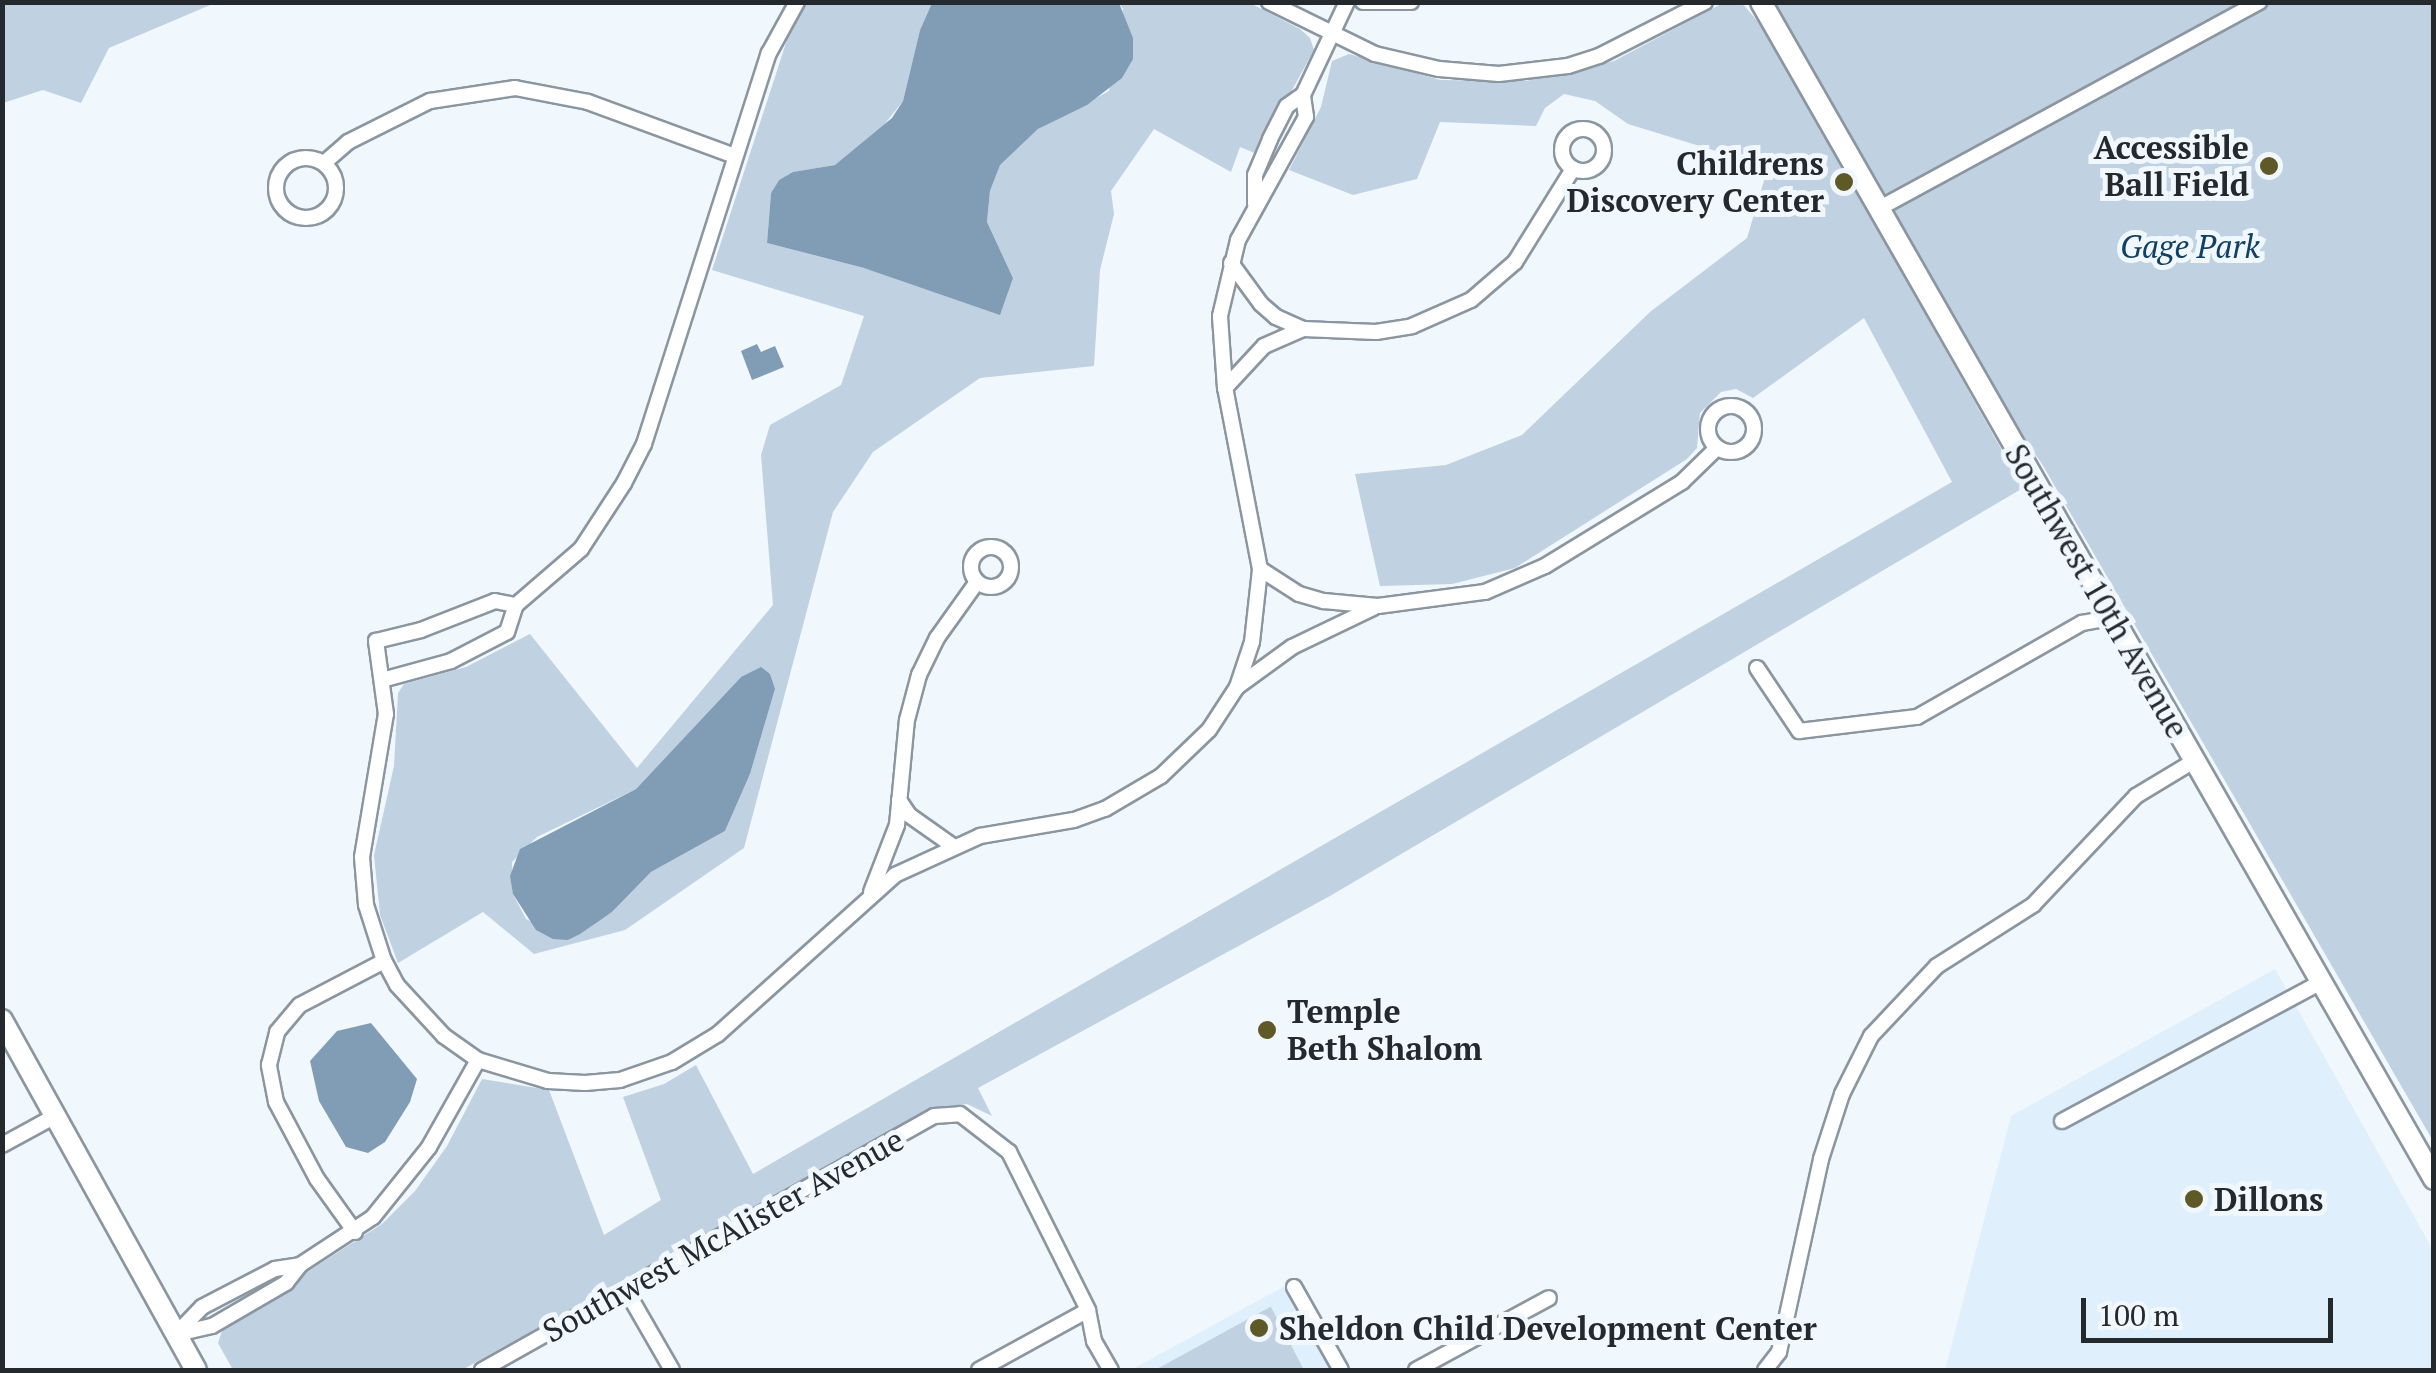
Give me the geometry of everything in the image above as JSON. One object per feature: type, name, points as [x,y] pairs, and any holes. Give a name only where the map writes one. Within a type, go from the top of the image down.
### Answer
[{"type":"main road","name":"Southwest 10th Avenue","points":[[1761,2],[2434,1179]]},
{"type":"main road","points":[[2,1020],[58,1114],[196,1370]]},
{"type":"street","points":[[382,680],[451,661],[507,632],[516,606],[582,549],[644,444],[769,53],[796,2]]},
{"type":"street","points":[[1269,2],[1332,34],[1406,64],[1470,73],[1518,72],[1599,56],[1706,2]]},
{"type":"street","points":[[1256,204],[1255,175],[1270,139],[1287,106],[1303,95],[1347,2]]},
{"type":"street","points":[[1363,2],[1411,2]]},
{"type":"street","points":[[1878,209],[2260,2]]},
{"type":"street","points":[[324,163],[348,142],[430,101],[515,88],[588,102],[735,156]]},
{"type":"street","points":[[1238,687],[1258,607],[1260,568],[1225,388],[1220,316],[1231,263],[1256,204],[1306,117],[1303,95]]},
{"type":"street","points":[[304,157],[324,163],[336,181],[332,204],[314,217],[287,211],[276,191],[282,168],[304,157]]},
{"type":"street","points":[[1231,263],[1261,304],[1276,317],[1303,329],[1356,332],[1412,326],[1472,300],[1515,262],[1573,169]]},
{"type":"street","points":[[1225,388],[1264,346],[1303,329]]},
{"type":"street","points":[[1260,568],[1299,594],[1378,606],[1461,598],[1514,581],[1682,482],[1717,448]]},
{"type":"street","points":[[870,896],[897,825],[907,720],[919,675],[937,638],[977,582]]},
{"type":"street","points":[[516,606],[495,601],[436,625],[376,642],[382,680],[384,746],[362,878],[372,930],[384,961],[418,1012],[478,1060],[548,1081],[585,1083],[620,1080],[672,1062],[718,1034],[894,875],[953,846],[1074,820],[1134,794],[1188,752],[1238,687],[1292,648],[1378,606]]},
{"type":"street","points":[[1757,668],[1798,731],[1917,717],[2082,623],[2111,618]]},
{"type":"street","points":[[1774,1369],[1821,1160],[1842,1094],[1872,1036],[1936,966],[2033,904],[2136,796],[2194,761]]},
{"type":"street","points":[[900,800],[908,815],[953,846]]},
{"type":"street","points":[[355,1232],[317,1179],[284,1117],[269,1081],[268,1066],[277,1032],[300,1005],[384,961]]},
{"type":"street","points":[[2062,1121],[2321,982]]},
{"type":"street","points":[[176,1334],[212,1326],[286,1284],[300,1265],[355,1232],[411,1174],[478,1060]]},
{"type":"street","points":[[2,1145],[58,1114]]},
{"type":"street","name":"Southwest McAlister Avenue","points":[[482,1370],[934,1116],[968,1116],[1010,1152],[1088,1310]]},
{"type":"street","points":[[1294,1287],[1342,1370]]},
{"type":"street","points":[[626,1290],[672,1370]]},
{"type":"street","points":[[1416,1370],[1549,1298]]},
{"type":"street","points":[[979,1370],[1088,1310],[1094,1341],[1111,1370]]},
{"type":"shaded area","points":[[932,3],[1119,3],[1133,38],[1133,59],[1122,78],[1087,105],[1038,129],[1000,165],[990,191],[987,222],[1013,278],[1000,315],[864,268],[767,243],[771,193],[779,180],[793,172],[835,165],[892,118],[903,101],[920,30]]},
{"type":"shaded area","points":[[757,344],[761,352],[775,346],[784,367],[752,380],[741,351]]},
{"type":"shaded area","points":[[761,667],[770,674],[775,689],[750,774],[725,831],[651,872],[612,912],[580,934],[568,940],[553,939],[536,930],[513,894],[510,876],[520,849],[636,789],[741,677]]},
{"type":"shaded area","points":[[2275,969],[2433,1250],[2433,1370],[1945,1370],[2011,1116]]},
{"type":"shaded area","points":[[371,1023],[417,1079],[410,1102],[385,1142],[368,1153],[346,1147],[319,1101],[310,1061],[337,1031]]},
{"type":"shaded area","name":"Sheldon Child Development Center","points":[[1285,1286],[1333,1370],[1131,1370]]},
{"type":"green space","points":[[3,2],[215,3],[109,48],[81,103],[43,90],[3,103]]},
{"type":"green space","points":[[807,3],[932,3],[920,30],[903,101],[876,135],[835,165],[794,172],[779,180],[771,193],[767,243],[864,268],[1013,278],[987,222],[990,191],[1000,164],[1038,129],[1109,91],[1123,9],[1119,3],[1250,3],[1300,29],[1310,38],[1314,50],[1257,154],[1240,147],[1231,172],[1154,129],[1111,191],[1114,214],[1100,270],[1094,366],[980,378],[873,452],[833,512],[744,848],[625,930],[534,954],[483,912],[398,963],[380,915],[374,855],[394,766],[398,693],[404,684],[466,667],[530,634],[637,768],[773,605],[761,455],[770,425],[841,385],[864,316],[712,270],[787,40]],"holes":[[[741,677],[775,689],[750,774],[725,831],[651,872],[612,912],[568,940],[526,919],[513,894],[512,862],[537,837],[636,789]]]},
{"type":"green space","points":[[1723,3],[1742,3],[1766,31],[2023,488],[1330,896],[978,1088],[992,1116],[967,1104],[934,1108],[462,1370],[233,1370],[218,1343],[224,1325],[382,1224],[415,1191],[447,1146],[482,1079],[549,1090],[604,1235],[661,1200],[623,1097],[664,1084],[696,1065],[753,1174],[1952,482],[1864,318],[1753,398],[1736,389],[1721,392],[1700,413],[1697,448],[1687,459],[1515,568],[1452,584],[1380,586],[1355,474],[1446,465],[1522,435],[1650,312],[1747,238],[1768,167],[1628,124],[1595,101],[1564,94],[1545,108],[1536,126],[1440,122],[1417,179],[1353,195],[1289,170],[1321,107],[1332,61],[1349,54],[1440,80],[1526,81],[1614,61]]},
{"type":"green space","name":"Gage Park","points":[[1772,3],[2433,3],[2433,1141],[2042,464],[2004,410]]},
{"type":"green space","points":[[1270,1307],[1304,1370],[1155,1370]]},
{"type":"place","name":"Accessible Ball Field","points":[[2269,166]]},
{"type":"place","name":"Childrens Discovery Center","points":[[1844,182]]},
{"type":"place","name":"Temple Beth Shalom","points":[[1267,1030]]},
{"type":"place","name":"Dillons","points":[[2194,1199]]},
{"type":"place","name":"Sheldon Child Development Center","points":[[1259,1328]]}]
